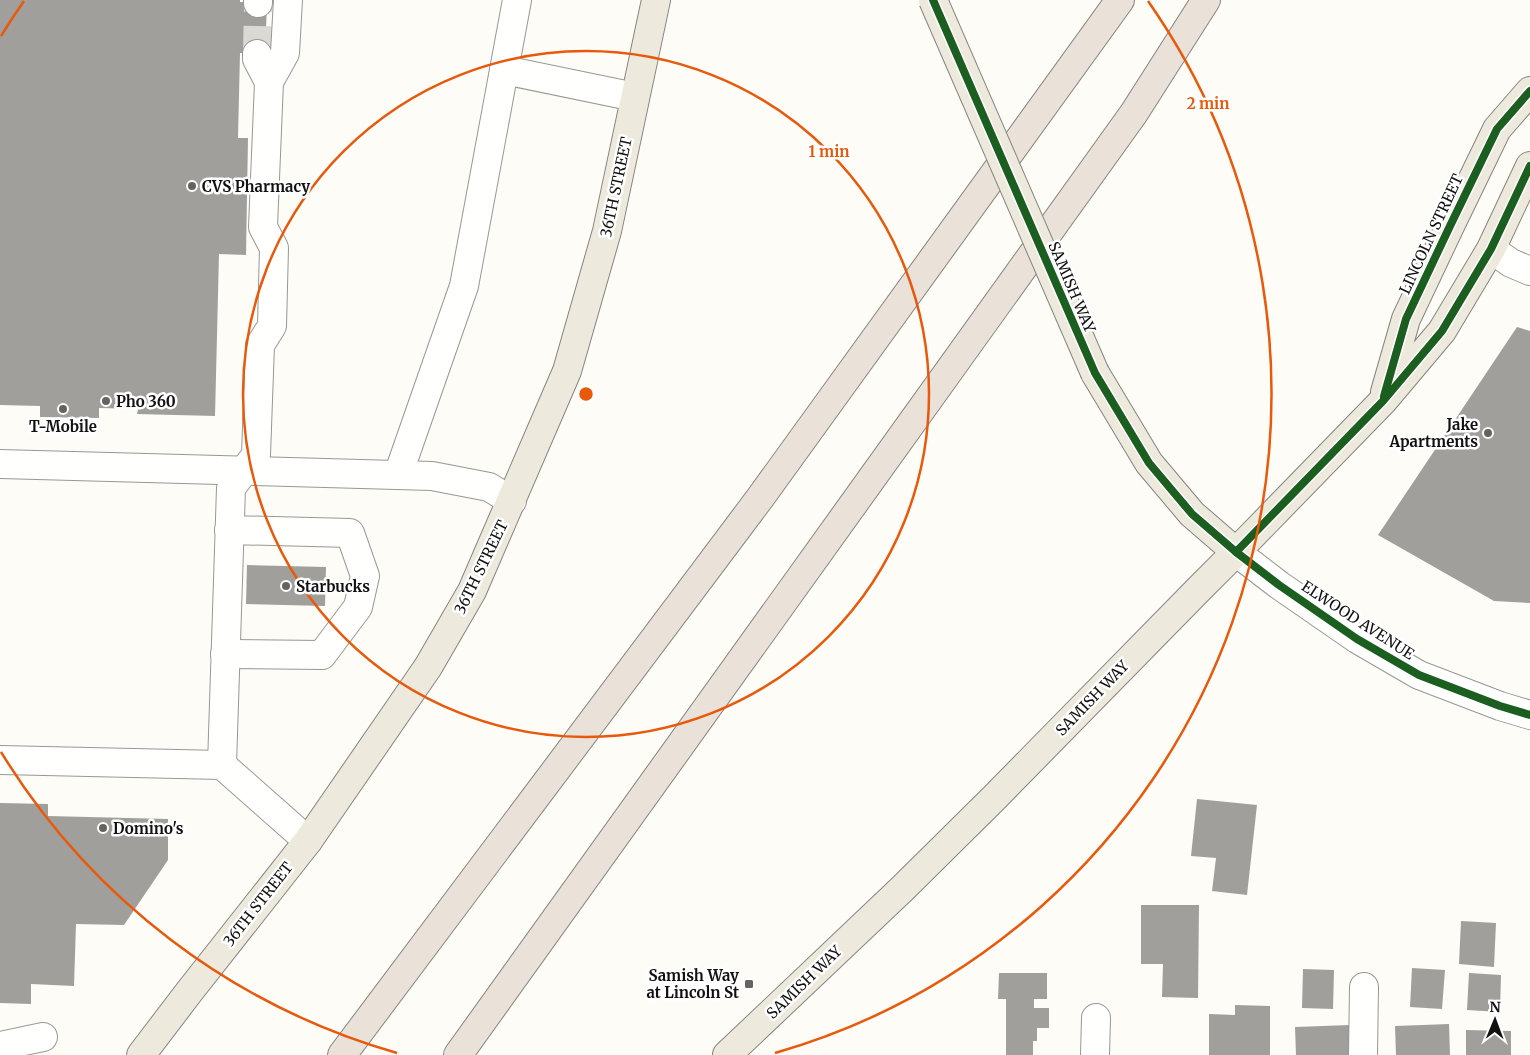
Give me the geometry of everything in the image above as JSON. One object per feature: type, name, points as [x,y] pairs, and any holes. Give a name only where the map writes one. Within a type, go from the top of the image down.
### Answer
[{"type":"highway","points":[[342,1055],[760,498],[1120,0]]},
{"type":"highway","points":[[458,1055],[1134,113],[1206,0]]},
{"type":"main road","name":"36TH STREET","points":[[141,1055],[188,992],[308,841],[428,667],[472,591],[567,371],[607,231],[656,0]]},
{"type":"main road","name":"SAMISH WAY","points":[[727,1055],[994,798],[1236,552],[1192,514],[1149,463],[1094,373],[933,0]]},
{"type":"main road","name":"LINCOLN STREET","points":[[1382,401],[1406,319],[1450,226],[1497,129],[1530,91]]},
{"type":"main road","name":"LINCOLN STREET","points":[[1236,552],[1382,401],[1442,331],[1492,249],[1530,166]]},
{"type":"street","points":[[222,765],[231,488],[256,455],[260,345],[272,326],[274,248],[263,227],[269,82],[285,53],[288,0]]},
{"type":"street","points":[[398,475],[464,286],[517,0]]},
{"type":"street","points":[[257,54],[257,59],[269,82]]},
{"type":"street","points":[[504,70],[635,97]]},
{"type":"street","points":[[1492,249],[1511,263],[1530,271]]},
{"type":"street","points":[[0,464],[432,476],[489,487],[512,501]]},
{"type":"street","points":[[225,654],[322,655],[358,607],[366,576],[350,533],[229,530]]},
{"type":"street","name":"ELWOOD AVENUE","points":[[1236,552],[1279,585],[1357,639],[1419,675],[1500,706],[1530,715]]},
{"type":"street","points":[[0,760],[222,765],[308,841]]},
{"type":"street","points":[[1363,1055],[1364,987]]},
{"type":"street","points":[[1096,1018],[1096,1055]]},
{"type":"street","points":[[0,1046],[43,1038]]},
{"type":"building","points":[[0,0],[240,0],[240,2],[267,3],[265,54],[240,53],[238,138],[248,138],[246,255],[219,254],[215,416],[137,414],[138,409],[99,408],[99,418],[40,417],[40,406],[0,405]]},
{"type":"building","name":"Jake Apartments","points":[[1517,327],[1530,331],[1530,603],[1494,601],[1378,535]]},
{"type":"building","name":"Starbucks","points":[[247,565],[326,567],[325,606],[246,604]]},
{"type":"building","points":[[1197,799],[1257,805],[1247,895],[1212,891],[1216,858],[1191,856]]},
{"type":"building","points":[[0,803],[48,804],[48,816],[168,819],[168,860],[124,925],[76,924],[74,986],[31,984],[31,1004],[0,1003]]},
{"type":"building","points":[[1141,905],[1199,905],[1198,998],[1162,997],[1163,964],[1141,964]]},
{"type":"building","points":[[1461,921],[1496,923],[1494,967],[1459,964]]},
{"type":"building","points":[[1412,968],[1445,970],[1442,1009],[1410,1007]]},
{"type":"building","points":[[1303,969],[1334,970],[1333,1009],[1302,1008]]},
{"type":"building","points":[[999,973],[1047,973],[1047,999],[1034,999],[1034,1008],[1049,1008],[1049,1028],[1037,1028],[1037,1041],[1033,1041],[1033,1055],[1006,1055],[1006,999],[998,999]]},
{"type":"building","points":[[1469,973],[1501,975],[1500,1012],[1467,1010]]},
{"type":"building","points":[[1235,1005],[1270,1006],[1270,1055],[1209,1055],[1209,1014],[1235,1015]]},
{"type":"building","points":[[1449,1024],[1450,1055],[1396,1055],[1395,1026]]},
{"type":"building","points":[[1350,1025],[1351,1055],[1296,1055],[1295,1027]]},
{"type":"building","points":[[1466,1030],[1511,1031],[1511,1055],[1466,1055]]},
{"type":"tunnel","points":[[257,54],[258,3]]},
{"type":"cycle path","points":[[933,0],[1095,373],[1149,463],[1192,514],[1236,552],[1279,585],[1357,639],[1419,675],[1500,706],[1530,715]]},
{"type":"cycle path","points":[[1384,396],[1406,319],[1450,226],[1497,129],[1530,91]]},
{"type":"cycle path","points":[[1236,552],[1383,401],[1442,331],[1491,249],[1530,166]]},
{"type":"place","name":"CVS Pharmacy","points":[[192,186]]},
{"type":"place","name":"Pho 360","points":[[106,401]]},
{"type":"place","name":"T-Mobile","points":[[63,409]]},
{"type":"place","name":"Jake Apartments","points":[[1488,433]]},
{"type":"place","name":"Starbucks","points":[[286,586]]},
{"type":"place","name":"Domino's","points":[[103,828]]},
{"type":"place","name":"Samish Way at Lincoln St","points":[[749,984]]}]
